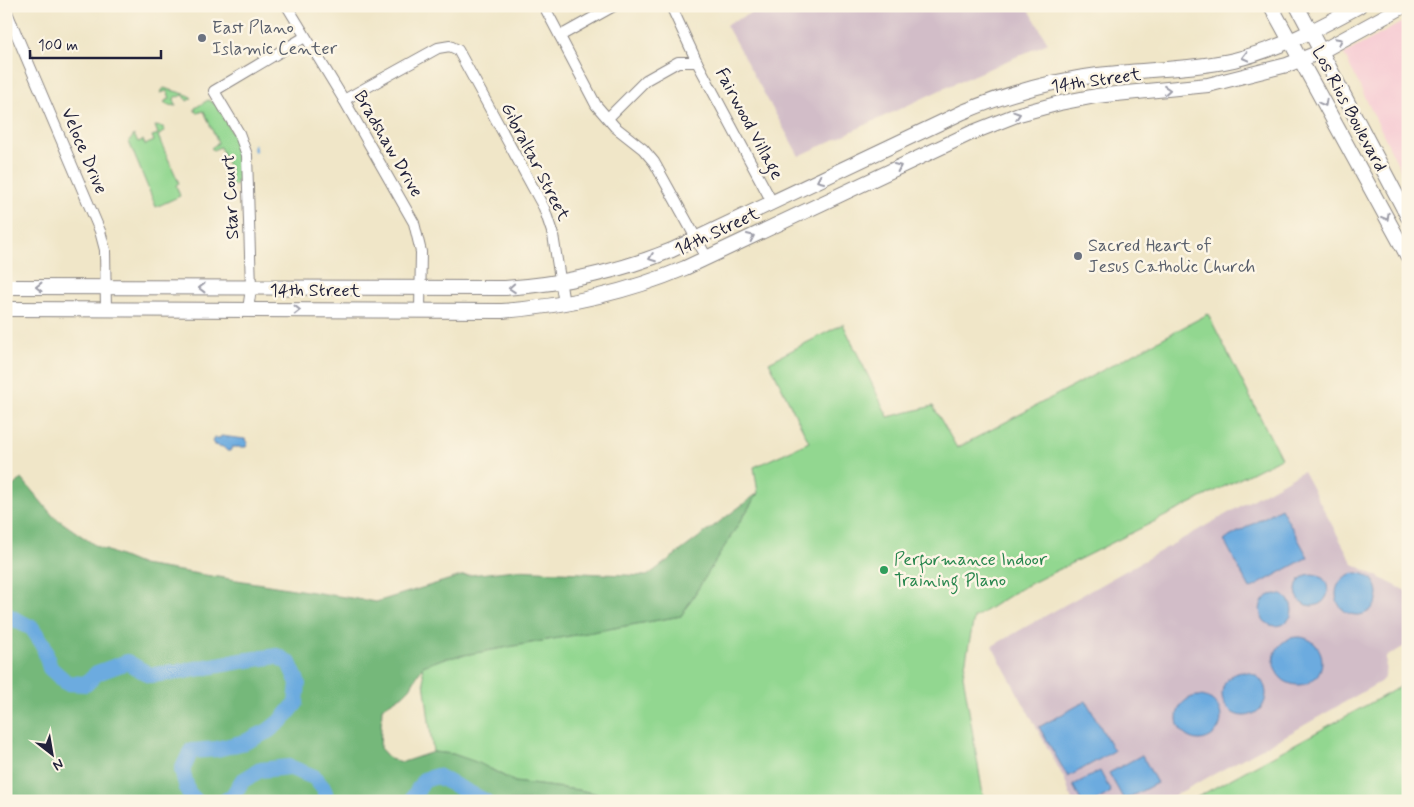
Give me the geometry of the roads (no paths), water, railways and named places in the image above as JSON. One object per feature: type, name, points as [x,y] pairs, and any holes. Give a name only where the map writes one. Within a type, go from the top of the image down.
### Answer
[{"type":"main road","name":"Los Rios Boulevard","points":[[1271,6],[1408,256]]},
{"type":"main road","name":"Los Rios Boulevard","points":[[1297,6],[1408,217]]},
{"type":"main road","name":"14th Street","points":[[6,287],[421,289],[505,288],[561,283],[632,265],[697,238],[963,112],[1000,97],[1064,81],[1116,73],[1192,68],[1260,53],[1311,33],[1359,6]]},
{"type":"main road","name":"14th Street","points":[[6,309],[502,310],[564,304],[602,296],[641,285],[707,258],[971,132],[1041,108],[1079,99],[1208,85],[1302,60],[1404,6]]},
{"type":"main road","points":[[1116,73],[1118,94]]},
{"type":"main road","points":[[963,112],[971,132]]},
{"type":"main road","points":[[864,159],[873,179]]},
{"type":"main road","points":[[1370,188],[1387,178]]},
{"type":"street","name":"Bradshaw Drive","points":[[287,6],[344,100],[414,223],[421,252],[420,310]]},
{"type":"street","points":[[544,6],[596,105],[615,128],[643,149],[654,162],[707,258]]},
{"type":"street","points":[[560,36],[614,6]]},
{"type":"street","name":"Fairwood Village","points":[[671,6],[697,62],[772,202]]},
{"type":"street","name":"Veloce Drive","points":[[6,10],[100,231],[105,250],[106,310]]},
{"type":"street","name":"Star Court","points":[[248,310],[250,288],[247,155],[239,133],[214,91],[305,37]]},
{"type":"street","name":"Gibraltar Street","points":[[344,100],[438,48],[450,46],[458,50],[544,208],[554,235],[564,304]]},
{"type":"street","name":"Fairwood Village","points":[[608,118],[646,80],[678,62],[697,62]]},
{"type":"water","points":[[221,436],[245,439],[248,442],[246,447],[232,447],[230,451],[227,451],[212,442],[214,438],[220,438]]},
{"type":"water","points":[[1281,508],[1308,557],[1250,589],[1224,540]]},
{"type":"water","points":[[1357,573],[1372,579],[1378,594],[1372,609],[1357,615],[1342,609],[1336,594],[1342,579]]},
{"type":"water","points":[[1312,574],[1318,575],[1323,579],[1327,584],[1327,596],[1323,601],[1318,605],[1312,606],[1306,605],[1301,601],[1297,596],[1296,590],[1297,584],[1301,579],[1306,575]]},
{"type":"water","points":[[1276,594],[1282,595],[1287,599],[1291,604],[1291,616],[1287,621],[1282,625],[1276,626],[1270,625],[1265,621],[1261,616],[1260,610],[1261,604],[1265,599],[1270,595]]},
{"type":"water","points":[[1293,637],[1303,637],[1315,644],[1322,656],[1322,666],[1315,678],[1303,685],[1293,685],[1285,681],[1278,674],[1274,666],[1274,656],[1278,648],[1285,641]]},
{"type":"water","points":[[1240,672],[1248,672],[1260,678],[1266,694],[1260,710],[1248,716],[1240,716],[1228,710],[1222,698],[1222,690],[1228,678]]},
{"type":"water","points":[[1199,696],[1211,700],[1217,706],[1221,718],[1217,730],[1211,736],[1199,740],[1187,736],[1181,730],[1177,718],[1181,706],[1187,700]]},
{"type":"water","points":[[1086,701],[1114,751],[1068,777],[1039,727]]},
{"type":"water","points":[[1142,755],[1157,783],[1124,800],[1109,773]]},
{"type":"water","points":[[1100,771],[1111,792],[1096,801],[1081,801],[1073,785]]},
{"type":"waterway","points":[[254,145],[255,151]]},
{"type":"waterway","points":[[6,615],[32,628],[43,644],[50,668],[67,683],[86,684],[97,673],[127,662],[150,675],[277,656],[289,663],[298,683],[296,703],[283,719],[268,731],[245,742],[217,749],[191,751],[182,770],[188,792],[196,801]]},
{"type":"waterway","points":[[225,801],[232,797],[242,781],[260,770],[289,767],[314,777],[324,789],[327,801]]},
{"type":"waterway","points":[[415,801],[414,796],[424,780],[437,776],[485,801]]},
{"type":"place","name":"East Plano Islamic Center","points":[[202,38]]},
{"type":"place","name":"Sacred Heart of Jesus Catholic Church","points":[[1078,256]]},
{"type":"place","name":"Performance Indoor Training Plano","points":[[884,570]]}]
